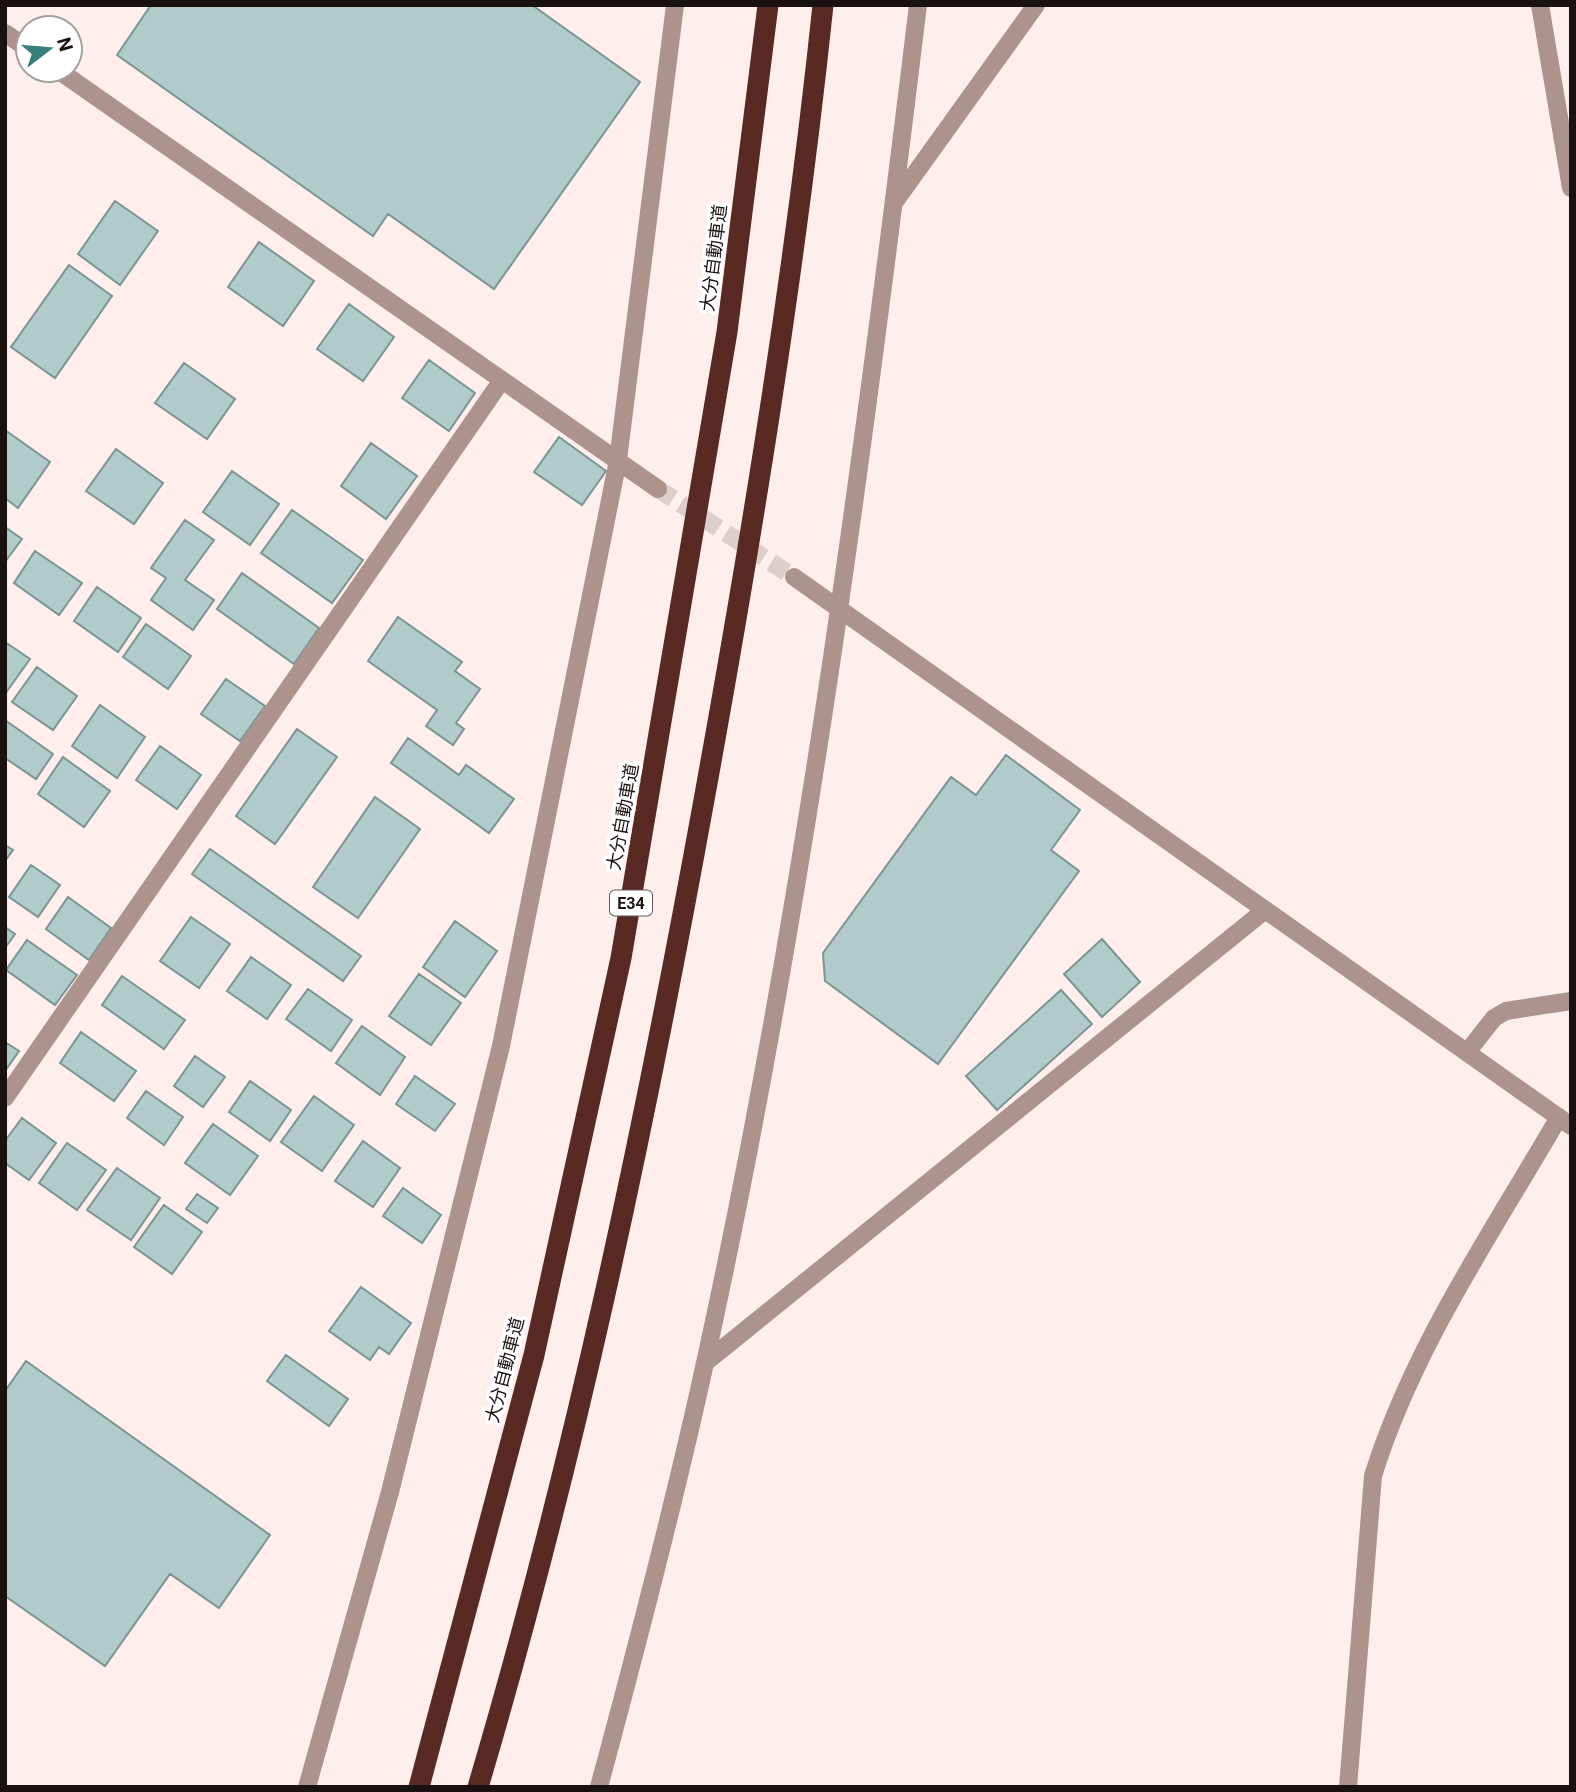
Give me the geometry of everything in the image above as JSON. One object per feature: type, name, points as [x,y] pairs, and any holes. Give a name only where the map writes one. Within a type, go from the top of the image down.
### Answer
[{"type":"highway","name":"大分自動車道","points":[[419,1787],[534,1355],[621,958],[727,332],[768,5]]},
{"type":"highway","points":[[478,1787],[506,1691],[588,1367],[673,973],[747,566],[778,367],[823,5]]},
{"type":"street","points":[[307,1787],[390,1492],[501,1046],[618,460],[675,5]]},
{"type":"street","points":[[599,1787],[654,1579],[706,1362],[780,980],[838,610],[894,203],[918,5]]},
{"type":"street","points":[[894,203],[1036,5]]},
{"type":"street","points":[[1540,5],[1571,188]]},
{"type":"street","points":[[78,84],[658,489]]},
{"type":"street","points":[[5,1098],[502,380]]},
{"type":"street","points":[[794,577],[1565,1121],[1433,1333],[1383,1442],[1373,1476],[1348,1787]]},
{"type":"street","points":[[706,1362],[1264,911]]},
{"type":"street","points":[[1468,1051],[1494,1018],[1506,1011],[1571,1001]]},
{"type":"building","points":[[151,5],[532,5],[640,82],[494,289],[388,214],[373,236],[117,55]]},
{"type":"building","points":[[115,201],[158,231],[120,285],[78,254]]},
{"type":"building","points":[[259,242],[314,281],[283,326],[228,287]]},
{"type":"building","points":[[69,265],[112,296],[55,378],[11,347]]},
{"type":"building","points":[[349,304],[394,337],[363,381],[317,349]]},
{"type":"building","points":[[429,360],[475,393],[449,431],[402,398]]},
{"type":"building","points":[[184,363],[235,399],[207,439],[155,403]]},
{"type":"building","points":[[5,430],[50,462],[18,508],[5,498]]},
{"type":"building","points":[[559,437],[606,471],[582,505],[534,472]]},
{"type":"building","points":[[371,443],[417,476],[386,519],[341,486]]},
{"type":"building","points":[[116,449],[163,483],[134,524],[86,491]]},
{"type":"building","points":[[232,471],[279,504],[250,545],[203,512]]},
{"type":"building","points":[[292,510],[363,560],[332,603],[261,553]]},
{"type":"building","points":[[185,520],[214,540],[185,580],[214,600],[193,630],[151,600],[166,578],[151,568]]},
{"type":"building","points":[[5,527],[22,539],[5,562]]},
{"type":"building","points":[[35,551],[82,583],[59,615],[14,583]]},
{"type":"building","points":[[242,573],[319,628],[294,664],[217,609]]},
{"type":"building","points":[[97,587],[141,618],[118,652],[74,621]]},
{"type":"building","points":[[398,617],[462,662],[455,671],[480,689],[456,723],[464,729],[453,745],[426,726],[437,710],[368,661]]},
{"type":"building","points":[[146,624],[191,656],[168,689],[123,657]]},
{"type":"building","points":[[5,642],[30,659],[5,694]]},
{"type":"building","points":[[37,667],[77,696],[53,730],[12,702]]},
{"type":"building","points":[[226,679],[265,706],[240,741],[201,714]]},
{"type":"building","points":[[100,705],[145,737],[117,778],[72,746]]},
{"type":"building","points":[[5,720],[53,754],[36,779],[5,758]]},
{"type":"building","points":[[297,729],[337,757],[275,844],[236,816]]},
{"type":"building","points":[[408,738],[459,775],[466,765],[514,799],[489,833],[391,763]]},
{"type":"building","points":[[160,746],[201,775],[177,809],[136,780]]},
{"type":"building","points":[[1006,755],[1080,810],[1051,850],[1079,871],[938,1064],[825,981],[823,953],[951,777],[976,795]]},
{"type":"building","points":[[63,757],[110,791],[84,827],[38,794]]},
{"type":"building","points":[[375,797],[420,829],[358,918],[313,887]]},
{"type":"building","points":[[5,845],[13,850],[5,861]]},
{"type":"building","points":[[210,849],[361,956],[343,981],[192,874]]},
{"type":"building","points":[[31,865],[60,885],[38,917],[9,897]]},
{"type":"building","points":[[68,897],[111,928],[89,960],[46,929]]},
{"type":"building","points":[[191,917],[230,944],[199,988],[160,961]]},
{"type":"building","points":[[455,921],[497,951],[465,997],[423,967]]},
{"type":"building","points":[[5,927],[15,934],[5,948]]},
{"type":"building","points":[[1102,939],[1140,982],[1102,1017],[1064,974]]},
{"type":"building","points":[[27,940],[77,975],[55,1005],[6,970]]},
{"type":"building","points":[[251,957],[291,985],[267,1019],[227,991]]},
{"type":"building","points":[[419,974],[461,1003],[431,1045],[389,1016]]},
{"type":"building","points":[[122,976],[185,1020],[164,1049],[102,1005]]},
{"type":"building","points":[[308,989],[352,1020],[331,1051],[286,1019]]},
{"type":"building","points":[[1061,990],[1092,1024],[997,1110],[966,1076]]},
{"type":"building","points":[[362,1026],[405,1057],[380,1095],[336,1063]]},
{"type":"building","points":[[81,1032],[136,1071],[114,1101],[60,1063]]},
{"type":"building","points":[[5,1042],[19,1051],[5,1071]]},
{"type":"building","points":[[195,1056],[225,1077],[203,1107],[174,1086]]},
{"type":"building","points":[[415,1076],[455,1104],[435,1131],[396,1104]]},
{"type":"building","points":[[250,1081],[291,1110],[270,1141],[229,1112]]},
{"type":"building","points":[[146,1091],[183,1117],[164,1145],[127,1118]]},
{"type":"building","points":[[314,1096],[354,1125],[322,1171],[281,1142]]},
{"type":"building","points":[[22,1118],[56,1143],[29,1180],[5,1163],[5,1141]]},
{"type":"building","points":[[213,1124],[258,1156],[230,1195],[185,1163]]},
{"type":"building","points":[[363,1141],[400,1168],[373,1207],[335,1181]]},
{"type":"building","points":[[67,1143],[106,1170],[77,1210],[39,1183]]},
{"type":"building","points":[[117,1168],[160,1198],[131,1240],[87,1210]]},
{"type":"building","points":[[403,1188],[441,1215],[422,1243],[383,1216]]},
{"type":"building","points":[[197,1194],[218,1208],[207,1223],[186,1209]]},
{"type":"building","points":[[164,1205],[202,1232],[172,1274],[134,1247]]},
{"type":"building","points":[[361,1287],[411,1323],[389,1354],[379,1347],[370,1360],[329,1331]]},
{"type":"building","points":[[286,1355],[348,1399],[329,1426],[267,1381]]},
{"type":"building","points":[[26,1361],[270,1535],[219,1608],[170,1574],[105,1666],[5,1596],[5,1391]]},
{"type":"tunnel","points":[[658,489],[794,577]]}]
